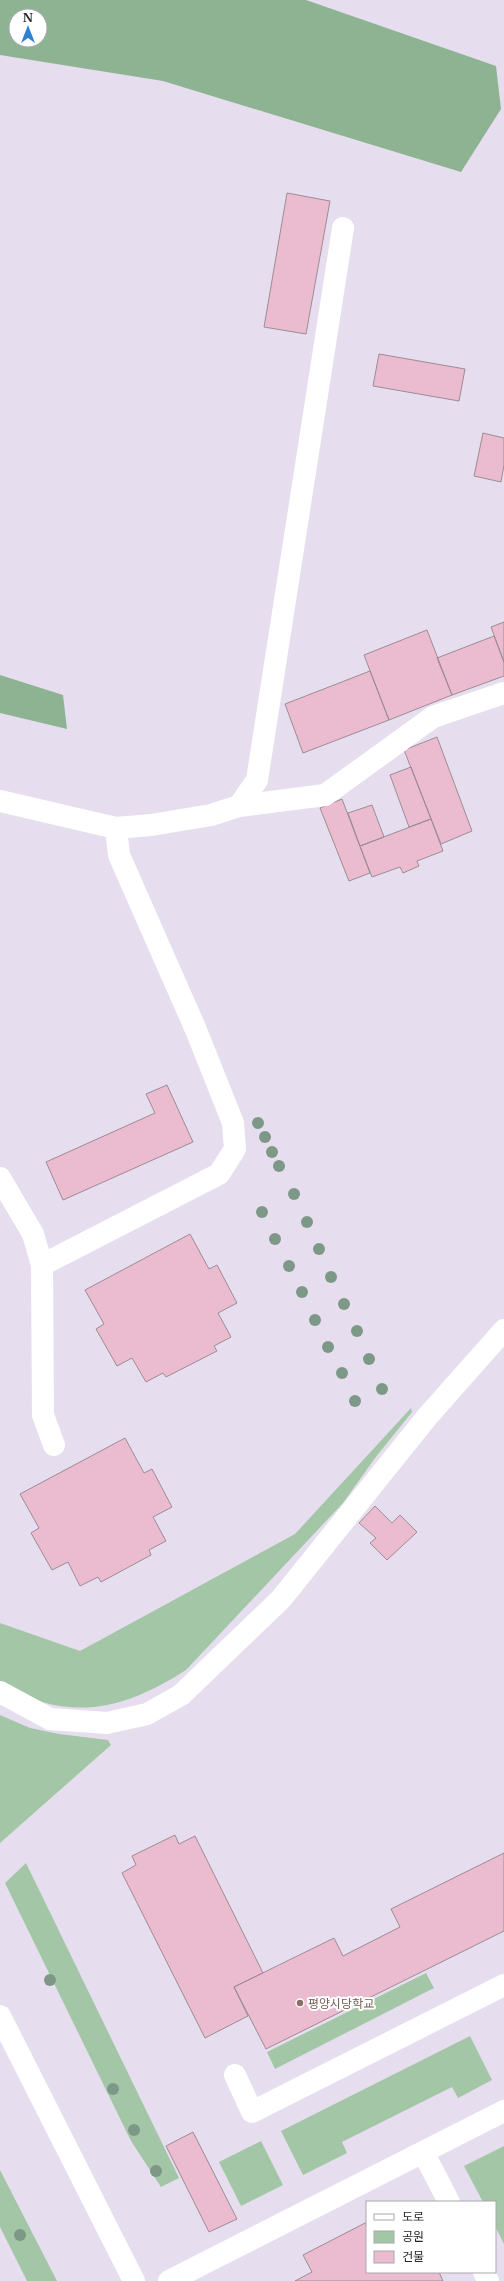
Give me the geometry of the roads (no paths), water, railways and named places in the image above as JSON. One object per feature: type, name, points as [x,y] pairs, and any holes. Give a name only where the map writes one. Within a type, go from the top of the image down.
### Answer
[{"type":"street","points":[[239,806],[257,780],[262,754],[343,228]]},
{"type":"street","points":[[0,801],[116,828],[211,815],[239,806],[325,795],[434,717],[504,693]]},
{"type":"street","points":[[42,1265],[219,1174],[235,1150],[233,1123],[196,1030],[119,855],[116,828]]},
{"type":"street","points":[[0,1178],[33,1234],[42,1265],[43,1414],[54,1445]]},
{"type":"street","points":[[0,1692],[50,1719],[107,1723],[147,1714],[181,1695],[281,1599],[427,1417],[504,1330]]},
{"type":"street","points":[[235,2075],[252,2112],[504,1985]]},
{"type":"street","points":[[0,2016],[134,2281]]},
{"type":"street","points":[[169,2281],[504,2110]]},
{"type":"street","points":[[423,2152],[448,2201]]},
{"type":"place","name":"평양시당학교","points":[[300,2003]]}]
